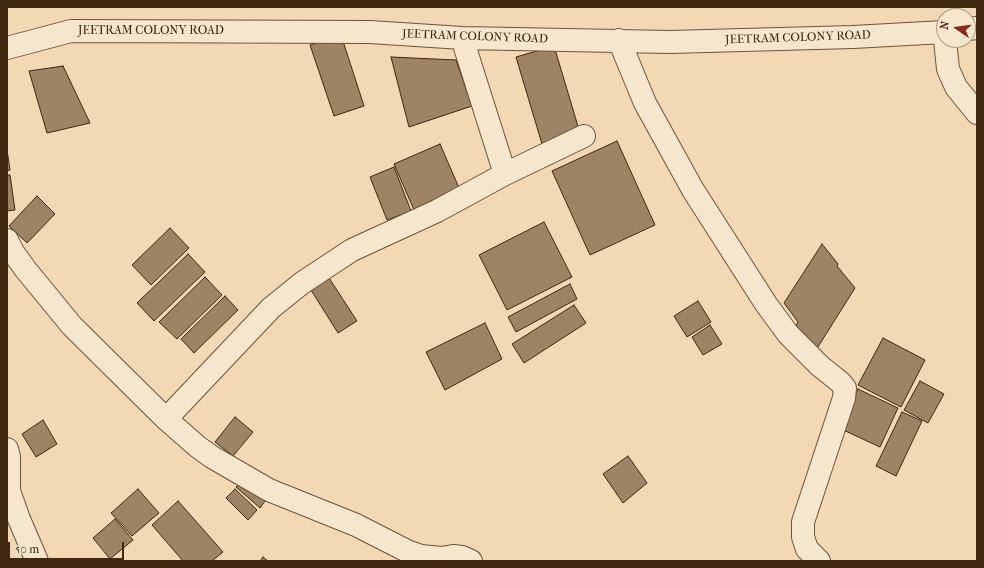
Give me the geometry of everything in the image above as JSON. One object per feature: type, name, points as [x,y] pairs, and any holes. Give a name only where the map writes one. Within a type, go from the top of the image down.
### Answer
[{"type":"street","name":"JEETRAM COLONY ROAD","points":[[7,48],[71,31],[370,32],[462,38],[670,42],[853,37],[936,32]]},
{"type":"street","points":[[462,38],[505,174]]},
{"type":"street","points":[[619,40],[645,103],[692,190],[714,224],[766,304],[788,334],[820,366],[840,382],[845,388],[844,398],[803,522],[803,537],[807,549],[819,561]]},
{"type":"street","points":[[947,48],[948,69],[956,87],[977,113]]},
{"type":"street","points":[[166,419],[271,308],[302,284],[352,250],[437,211],[505,174],[584,136]]},
{"type":"street","points":[[7,240],[13,252],[26,270],[72,326],[166,419],[198,448],[269,490],[356,525],[409,552],[421,556],[441,558],[454,556],[462,557],[471,561]]},
{"type":"street","points":[[7,449],[9,457],[8,490],[37,561]]},
{"type":"building","points":[[341,35],[364,106],[334,116],[310,45]]},
{"type":"building","points":[[554,46],[580,133],[542,144],[516,57]]},
{"type":"building","points":[[391,57],[456,60],[472,106],[409,127]]},
{"type":"building","points":[[63,66],[90,123],[47,133],[29,71]]},
{"type":"building","points":[[617,141],[655,225],[590,255],[552,171]]},
{"type":"building","points":[[440,144],[460,190],[414,210],[394,164]]},
{"type":"building","points":[[7,150],[10,170],[7,171]]},
{"type":"building","points":[[394,167],[411,211],[387,220],[370,177]]},
{"type":"building","points":[[7,175],[10,175],[15,210],[7,211]]},
{"type":"building","points":[[37,196],[55,214],[27,243],[9,226]]},
{"type":"building","points":[[544,222],[572,277],[507,310],[479,255]]},
{"type":"building","points":[[170,228],[189,248],[151,285],[132,265]]},
{"type":"building","points":[[822,244],[838,264],[837,266],[855,288],[816,350],[796,326],[798,322],[784,303]]},
{"type":"building","points":[[188,254],[205,272],[154,321],[137,303]]},
{"type":"building","points":[[205,277],[222,295],[177,339],[159,322]]},
{"type":"building","points":[[329,278],[357,321],[338,333],[311,290]]},
{"type":"building","points":[[570,284],[577,299],[516,332],[508,317]]},
{"type":"building","points":[[225,296],[238,310],[194,353],[181,339]]},
{"type":"building","points":[[698,301],[711,322],[687,337],[674,316]]},
{"type":"building","points":[[574,305],[586,323],[524,363],[512,344]]},
{"type":"building","points":[[485,323],[502,359],[445,390],[426,352]]},
{"type":"building","points":[[710,325],[722,344],[703,355],[692,337]]},
{"type":"building","points":[[883,338],[925,360],[901,407],[858,385]]},
{"type":"building","points":[[920,381],[944,394],[928,423],[904,410]]},
{"type":"building","points":[[858,389],[898,408],[880,447],[839,428]]},
{"type":"building","points":[[902,412],[922,421],[896,476],[876,466]]},
{"type":"building","points":[[235,417],[253,432],[233,456],[215,442]]},
{"type":"building","points":[[43,420],[57,444],[36,457],[22,434]]},
{"type":"building","points":[[628,456],[647,483],[623,503],[603,474]]},
{"type":"building","points":[[245,478],[270,494],[260,508],[236,487]]},
{"type":"building","points":[[138,489],[159,513],[132,536],[111,513]]},
{"type":"building","points":[[235,489],[257,510],[248,520],[226,498]]},
{"type":"building","points":[[178,501],[223,552],[212,561],[183,561],[152,525]]},
{"type":"building","points":[[115,519],[133,540],[110,559],[93,538]]},
{"type":"building","points":[[263,557],[268,561],[260,561]]}]
